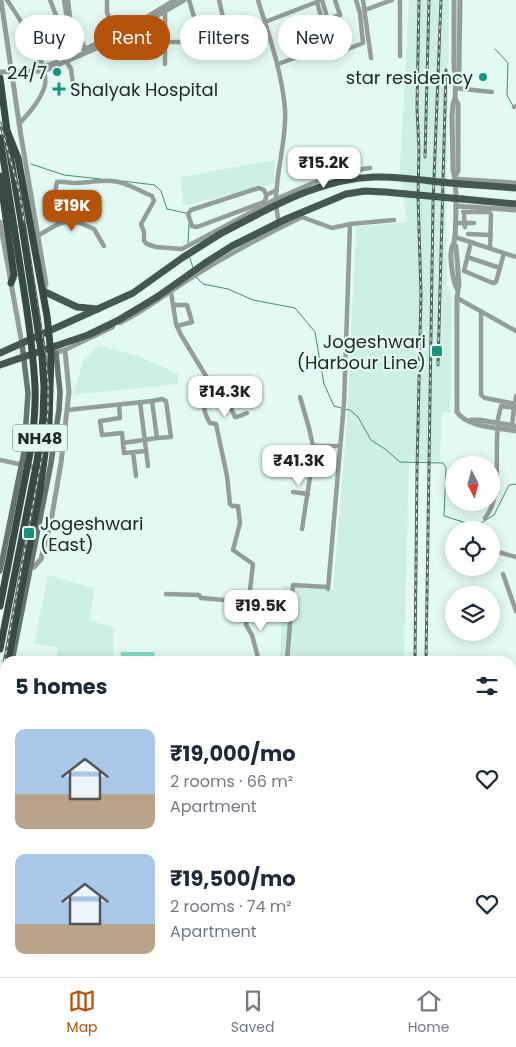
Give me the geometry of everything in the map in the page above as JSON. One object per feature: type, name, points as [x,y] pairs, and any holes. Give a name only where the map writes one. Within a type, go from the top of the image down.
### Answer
[{"type":"highway","name":"NH48","points":[[0,78],[35,387],[35,416],[32,443],[0,606]]},
{"type":"highway","points":[[6,128],[18,158],[40,264],[42,292],[52,352],[45,465],[28,567],[9,656]]},
{"type":"highway","name":"NH48","points":[[0,138],[42,357],[44,387],[43,418],[36,461],[0,649]]},
{"type":"highway","points":[[0,176],[14,275],[11,283]]},
{"type":"main road","points":[[0,352],[22,344],[138,290],[182,258],[220,234],[300,194],[326,184],[376,177],[516,188]]},
{"type":"main road","points":[[0,365],[24,357],[52,352],[117,321],[151,303],[205,263],[232,246],[286,219],[346,194],[365,191],[386,192],[516,204]]},
{"type":"main road","points":[[42,292],[77,307],[99,309]]},
{"type":"main road","points":[[0,571],[24,452],[28,393],[22,344]]},
{"type":"main road","points":[[13,656],[28,567]]},
{"type":"street","points":[[0,0],[19,124],[39,235],[40,264]]},
{"type":"street","points":[[7,0],[18,15]]},
{"type":"street","points":[[50,0],[58,20],[67,19],[68,0]]},
{"type":"street","points":[[64,0],[70,18],[83,39],[87,51]]},
{"type":"street","points":[[107,0],[108,15]]},
{"type":"street","points":[[151,15],[175,0]]},
{"type":"street","points":[[158,15],[184,0]]},
{"type":"street","points":[[194,15],[190,2],[195,0]]},
{"type":"street","points":[[219,0],[222,15]]},
{"type":"street","points":[[258,0],[263,15]]},
{"type":"street","points":[[304,0],[306,6]]},
{"type":"street","points":[[268,21],[322,0],[324,15]]},
{"type":"street","points":[[335,0],[340,15]]},
{"type":"street","points":[[352,47],[362,44],[361,20],[356,0]]},
{"type":"street","points":[[363,0],[372,58]]},
{"type":"street","points":[[365,10],[392,0]]},
{"type":"street","points":[[400,0],[400,56]]},
{"type":"street","points":[[454,0],[457,25]]},
{"type":"street","points":[[460,0],[456,55],[459,70],[456,75],[455,88],[455,99],[458,104],[455,116],[456,206],[454,244],[456,247],[459,284],[457,290],[457,410],[460,417],[468,420],[479,420],[516,431]]},
{"type":"street","points":[[268,32],[278,64],[285,107],[276,199],[280,227]]},
{"type":"street","points":[[84,52],[94,48]]},
{"type":"street","points":[[19,124],[36,104],[43,92],[46,74],[39,60]]},
{"type":"street","points":[[0,70],[43,69],[65,60],[71,69],[73,84]]},
{"type":"street","points":[[278,64],[290,60]]},
{"type":"street","points":[[455,88],[492,92]]},
{"type":"street","points":[[58,224],[53,204],[58,182],[113,181],[134,186],[138,190],[152,196],[154,201],[141,224],[144,232],[144,241],[147,244],[170,249],[182,249],[276,199],[335,174],[370,168]]},
{"type":"street","points":[[456,175],[516,183]]},
{"type":"street","points":[[259,188],[264,190],[266,195],[264,202],[197,227],[192,226],[188,214],[191,210],[259,188]]},
{"type":"street","points":[[266,195],[277,190]]},
{"type":"street","points":[[305,217],[316,208],[360,194],[395,196]]},
{"type":"street","points":[[456,206],[516,210]]},
{"type":"street","points":[[465,225],[464,214],[490,213],[490,248]]},
{"type":"street","points":[[52,352],[65,350],[98,335],[171,292],[232,252],[302,216],[332,228],[350,224],[394,220]]},
{"type":"street","points":[[0,222],[22,344]]},
{"type":"street","points":[[39,235],[58,224],[66,222],[80,223],[94,230],[104,246]]},
{"type":"street","points":[[455,224],[465,225],[474,223]]},
{"type":"street","points":[[287,656],[293,585],[328,588],[344,403],[350,224]]},
{"type":"street","points":[[468,234],[490,235]]},
{"type":"street","points":[[455,237],[516,256]]},
{"type":"street","points":[[471,242],[464,271],[493,283],[496,282],[504,253]]},
{"type":"street","points":[[467,257],[500,268]]},
{"type":"street","points":[[171,292],[177,326],[212,386],[231,407],[235,417],[237,418],[247,413]]},
{"type":"street","points":[[457,298],[516,331]]},
{"type":"street","points":[[174,305],[187,304],[192,322],[177,326]]},
{"type":"street","points":[[481,312],[481,395],[485,398],[516,404],[516,396]]},
{"type":"street","points":[[28,567],[36,564],[41,559],[51,521],[61,463],[69,392],[65,350]]},
{"type":"street","points":[[212,386],[210,394],[204,403],[204,414],[210,423],[216,424],[227,476],[230,504],[238,506],[240,523],[233,550],[253,564],[246,625],[252,635],[258,656]]},
{"type":"street","points":[[300,397],[313,446],[311,475],[302,528]]},
{"type":"street","points":[[67,410],[162,399],[166,401],[171,437],[123,442]]},
{"type":"street","points":[[152,401],[156,438]]},
{"type":"street","points":[[140,402],[148,466]]},
{"type":"street","points":[[119,405],[120,418],[100,421],[102,435],[122,433],[124,453],[146,451]]},
{"type":"street","points":[[485,518],[495,494],[498,425],[501,406],[514,408],[514,426],[498,425]]},
{"type":"street","points":[[313,446],[340,446]]},
{"type":"street","points":[[133,452],[136,476]]},
{"type":"street","points":[[0,460],[22,464],[45,465]]},
{"type":"street","points":[[295,473],[311,475]]},
{"type":"street","points":[[293,492],[308,494]]},
{"type":"street","points":[[500,553],[516,557]]},
{"type":"street","points":[[503,574],[516,611]]},
{"type":"street","points":[[166,594],[199,595],[201,598],[248,602]]},
{"type":"shaded area","points":[[409,0],[449,0],[446,224],[447,286],[452,296],[450,412],[442,412],[440,461],[409,460],[404,656],[280,656],[283,585],[333,590],[347,422],[356,227],[407,222],[400,169]]},
{"type":"shaded area","points":[[275,160],[274,184],[187,205],[183,203],[180,177]]},
{"type":"shaded area","points":[[99,345],[141,357],[178,374],[178,384],[73,395],[83,362]]},
{"type":"shaded area","points":[[48,575],[94,588],[90,621],[114,627],[113,656],[57,656],[58,648],[34,643]]},
{"type":"green space","points":[[121,652],[155,652],[154,656],[121,656]]},
{"type":"waterway","points":[[495,49],[508,63],[507,95],[513,106]]},
{"type":"waterway","points":[[31,164],[64,175],[101,179]]},
{"type":"waterway","points":[[122,181],[155,185],[161,191],[167,209],[186,213]]},
{"type":"waterway","points":[[188,243],[189,224]]},
{"type":"waterway","points":[[190,258],[193,268]]},
{"type":"waterway","points":[[196,277],[203,284],[228,289],[253,300],[295,308],[315,332],[324,384],[334,406],[341,408]]},
{"type":"waterway","points":[[345,409],[350,410],[358,417],[371,440],[400,462],[443,463],[446,468],[444,516],[476,526],[494,515],[509,485],[516,484]]},
{"type":"railway","points":[[415,656],[421,294],[417,108],[419,0]]},
{"type":"railway","points":[[425,157],[429,0]]},
{"type":"railway","points":[[426,656],[433,204],[441,0]]},
{"type":"railway","points":[[438,365],[446,70]]},
{"type":"railway","points":[[0,123],[19,190],[48,381],[48,411],[45,439],[5,656]]},
{"type":"place","name":"24/7","points":[[57,72]]},
{"type":"place","name":"star residency","points":[[483,77]]},
{"type":"place","name":"Shalyak Hospital","points":[[59,89]]},
{"type":"place","name":"Jogeshwari (Harbour Line)","points":[[437,351]]},
{"type":"place","name":"Jogeshwari (East)","points":[[29,533]]}]
